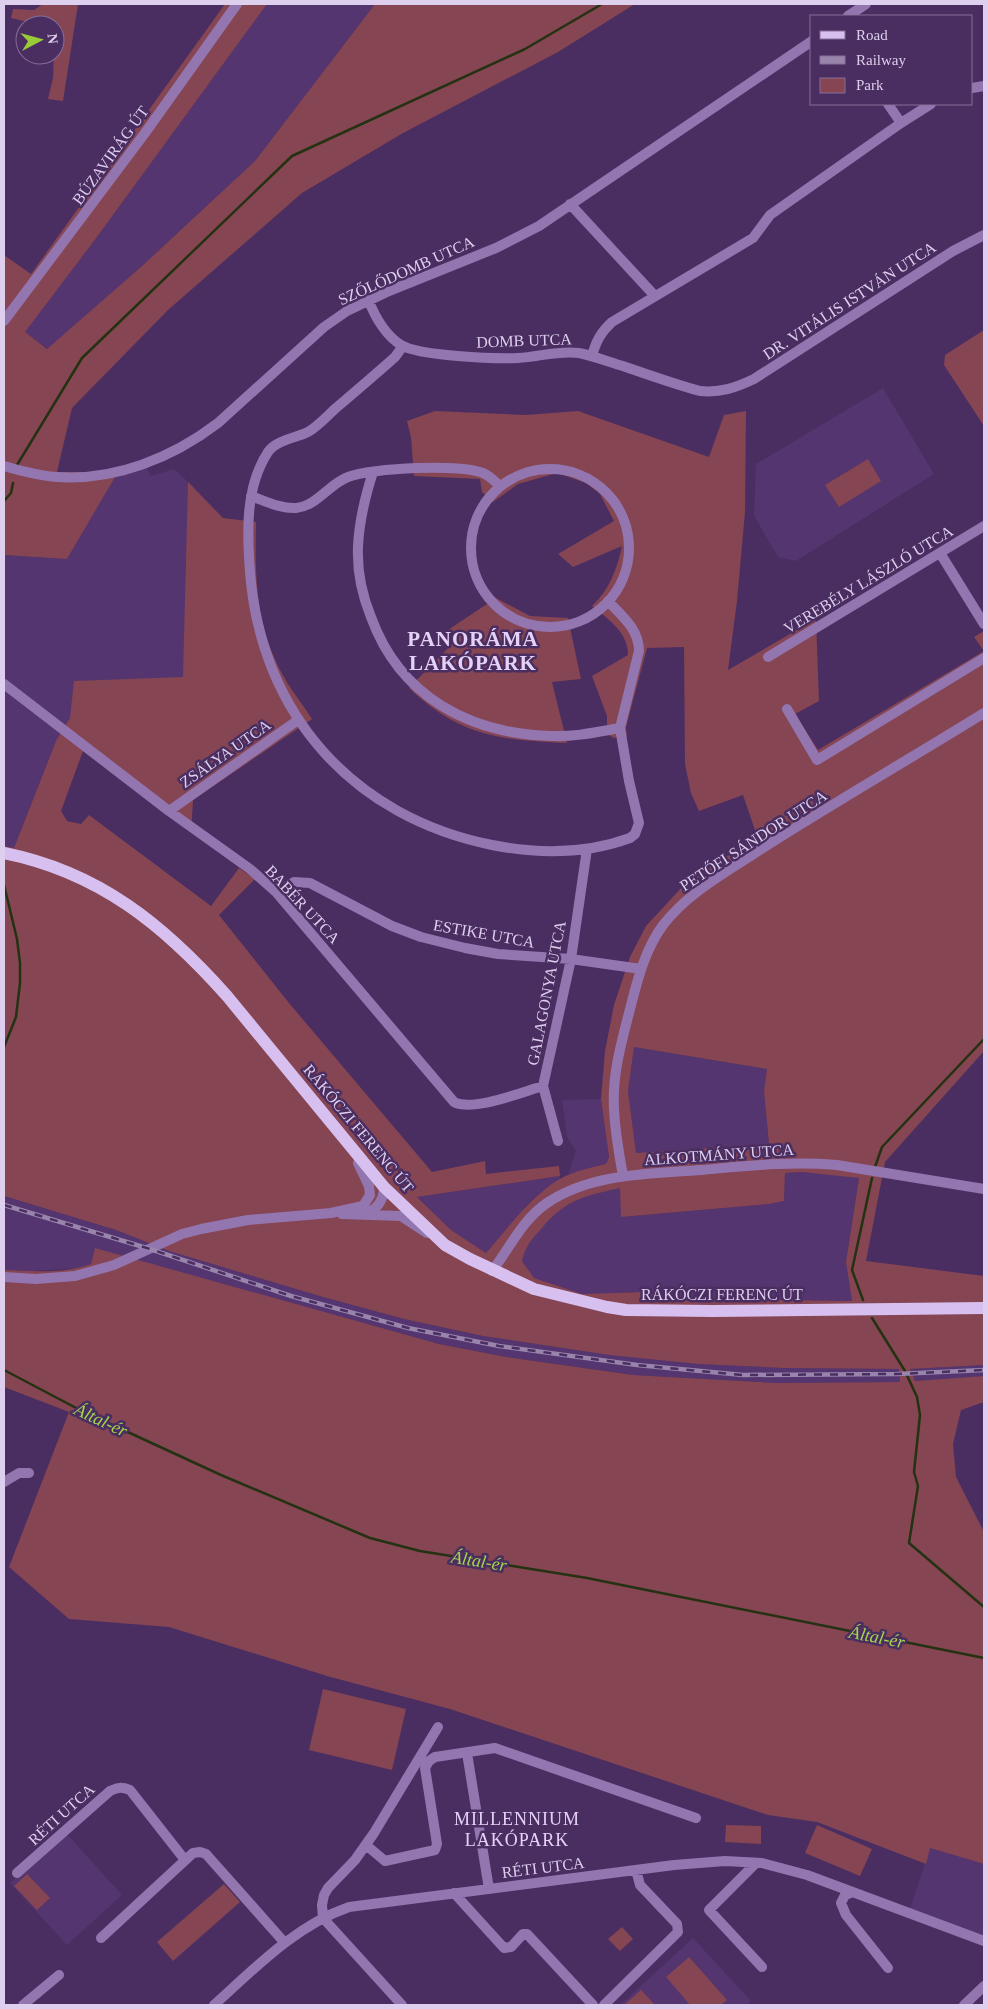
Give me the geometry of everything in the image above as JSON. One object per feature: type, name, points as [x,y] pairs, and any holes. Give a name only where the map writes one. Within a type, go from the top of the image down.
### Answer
[{"type":"main road","name":"RÁKÓCZI FERENC ÚT","points":[[4,853],[57,868],[85,880],[114,896],[156,924],[201,966],[221,988],[332,1122],[384,1192],[445,1245],[492,1271],[550,1294],[626,1310],[984,1308]]},
{"type":"street","name":"BÚZAVIRÁG ÚT","points":[[4,321],[145,133],[237,4]]},
{"type":"street","points":[[850,15],[866,4]]},
{"type":"street","name":"SZŐLŐDOMB UTCA","points":[[4,466],[56,477],[79,477],[128,470],[171,453],[204,434],[226,417],[334,319],[368,299],[520,236],[539,226],[810,42]]},
{"type":"street","points":[[889,105],[901,123]]},
{"type":"street","points":[[592,356],[596,342],[605,328],[654,295],[753,238],[770,215],[929,105]]},
{"type":"street","points":[[570,204],[654,295]]},
{"type":"street","name":"DR. VITÁLIS ISTVÁN UTCA","points":[[730,389],[754,379],[953,251],[984,236]]},
{"type":"street","name":"DOMB UTCA","points":[[368,299],[384,330],[402,346],[420,352],[518,358],[565,352],[592,356],[700,391],[713,392],[730,389]]},
{"type":"street","points":[[402,346],[395,357],[313,428],[271,449],[257,476],[252,496],[248,531],[248,554],[250,583],[261,640],[280,690],[298,720],[326,755],[358,786],[392,809],[456,837],[502,847],[531,850],[587,849],[630,838],[638,829],[638,822],[628,781],[620,728],[639,651],[639,643],[632,627],[608,601]]},
{"type":"street","points":[[252,496],[275,505],[289,508],[299,507],[310,504],[344,479],[355,475],[434,468],[476,471],[485,474],[500,486]]},
{"type":"street","points":[[553,468],[585,476],[612,498],[623,518],[629,547],[624,576],[608,601],[593,615],[570,624],[545,627],[525,623],[515,619],[490,600],[484,592],[475,573],[471,539],[476,520],[482,508],[500,486],[514,477],[528,472],[553,468]]},
{"type":"street","points":[[373,472],[366,494],[359,531],[360,582],[375,628],[403,674],[416,687],[444,708],[470,721],[501,730],[535,736],[562,736],[620,728]]},
{"type":"street","name":"VEREBÉLY LÁSZLÓ UTCA","points":[[768,657],[984,526]]},
{"type":"street","points":[[940,553],[984,624]]},
{"type":"street","points":[[787,709],[817,760],[984,658]]},
{"type":"street","name":"BABÉR UTCA","points":[[4,684],[169,811],[246,866],[276,892],[454,1102],[463,1105],[477,1104],[543,1086]]},
{"type":"street","name":"PETŐFI SÁNDOR UTCA","points":[[623,1176],[617,1146],[613,1108],[617,1067],[641,969],[647,952],[663,926],[688,899],[778,838],[984,713]]},
{"type":"street","name":"ZSÁLYA UTCA","points":[[169,811],[298,720]]},
{"type":"street","name":"GALAGONYA UTCA","points":[[558,1141],[543,1086],[571,959],[587,849]]},
{"type":"street","name":"ESTIKE UTCA","points":[[276,892],[289,884],[304,882],[392,926],[442,943],[498,954],[571,959],[641,969]]},
{"type":"street","points":[[332,1122],[364,1171],[370,1195],[363,1206]]},
{"type":"street","name":"ALKOTMÁNY UTCA","points":[[492,1271],[523,1226],[548,1203],[578,1188],[623,1176],[778,1163],[814,1163],[837,1164],[984,1189]]},
{"type":"street","points":[[4,1277],[36,1279],[76,1276],[114,1265],[182,1234],[248,1220],[331,1213],[363,1206],[384,1192]]},
{"type":"street","points":[[357,1216],[372,1212],[384,1192]]},
{"type":"street","points":[[331,1213],[357,1216],[401,1216],[445,1245]]},
{"type":"street","points":[[4,1482],[19,1473],[29,1473]]},
{"type":"street","points":[[402,2005],[323,1918],[322,1905],[328,1888],[355,1860],[366,1845],[438,1726]]},
{"type":"street","points":[[366,1845],[385,1860],[435,1850],[437,1844],[426,1768],[429,1761],[434,1756],[496,1748],[696,1818]]},
{"type":"street","points":[[467,1753],[489,1889]]},
{"type":"street","name":"RÉTI UTCA","points":[[18,1873],[110,1790],[124,1787],[130,1790],[185,1860]]},
{"type":"street","points":[[101,1938],[193,1853],[200,1852],[206,1854],[284,1942]]},
{"type":"street","name":"RÉTI UTCA","points":[[214,2005],[284,1942],[323,1918],[349,1907],[636,1870],[725,1861],[756,1863],[807,1875],[984,1941]]},
{"type":"street","points":[[756,1863],[709,1910],[762,1966]]},
{"type":"street","points":[[604,2005],[678,1932],[677,1924],[640,1885],[636,1870]]},
{"type":"street","points":[[853,1892],[845,1895],[841,1903],[846,1915],[888,1968]]},
{"type":"street","points":[[454,1893],[504,1948],[511,1947],[523,1934],[527,1934],[593,2005]]},
{"type":"street","points":[[23,2005],[59,1975]]},
{"type":"street","points":[[964,2005],[984,1986]]},
{"type":"shaded area","points":[[267,4],[375,4],[255,161],[142,266],[48,349],[24,332],[97,237]]},
{"type":"shaded area","points":[[883,388],[934,474],[796,561],[778,557],[754,516],[756,464]]},
{"type":"shaded area","points":[[142,460],[151,476],[174,469],[195,488],[224,714],[56,741],[14,848],[4,846],[4,555],[67,559],[121,467]]},
{"type":"shaded area","points":[[634,1047],[767,1069],[764,1091],[769,1144],[636,1153],[628,1091]]},
{"type":"shaded area","points":[[601,1099],[609,1157],[606,1164],[568,1175],[576,1151],[567,1137],[562,1100]]},
{"type":"shaded area","points":[[802,1172],[859,1177],[846,1262],[852,1301],[704,1299],[644,1292],[582,1294],[534,1278],[521,1261],[526,1246],[555,1212],[574,1201],[595,1193],[620,1188],[622,1217],[769,1204],[784,1201],[785,1173]]},
{"type":"shaded area","points":[[560,1176],[560,1179],[531,1201],[486,1253],[451,1230],[417,1197]]},
{"type":"shaded area","points":[[4,1196],[116,1230],[169,1251],[323,1297],[404,1319],[483,1336],[609,1355],[698,1364],[783,1368],[899,1369],[901,1382],[777,1383],[633,1375],[506,1357],[439,1344],[95,1249],[91,1264],[79,1268],[32,1271],[4,1270]]},
{"type":"shaded area","points":[[984,1365],[984,1376],[955,1379],[915,1381],[910,1369]]},
{"type":"shaded area","points":[[66,1833],[122,1895],[67,1945],[10,1883]]},
{"type":"shaded area","points":[[930,1848],[984,1864],[984,1937],[910,1909]]},
{"type":"shaded area","points":[[693,1938],[751,2001],[747,2005],[620,2005]]},
{"type":"green space","points":[[43,4],[78,4],[63,101],[48,99],[53,78],[53,65],[65,65],[65,15],[15,15],[15,19],[11,18],[13,9],[34,10]]},
{"type":"green space","points":[[225,4],[267,4],[97,237],[25,332],[47,349],[142,266],[255,161],[375,4],[635,4],[558,52],[403,133],[302,193],[168,310],[72,408],[57,472],[100,472],[121,467],[67,559],[4,555],[4,255],[31,274]]},
{"type":"green space","points":[[984,330],[984,426],[944,365],[945,355]]},
{"type":"green space","points":[[435,411],[526,415],[578,411],[709,457],[724,415],[746,411],[745,512],[737,601],[728,670],[816,619],[819,701],[795,714],[818,750],[984,651],[984,1051],[885,1162],[866,1261],[984,1276],[984,1365],[910,1369],[915,1381],[984,1376],[984,1402],[961,1410],[953,1444],[956,1477],[984,1532],[984,1864],[930,1848],[926,1864],[817,1822],[768,1815],[450,1709],[327,1676],[169,1627],[69,1619],[9,1567],[69,1412],[4,1387],[4,1270],[48,1271],[81,1267],[91,1264],[95,1248],[439,1344],[506,1357],[633,1375],[777,1383],[900,1382],[899,1369],[783,1368],[698,1364],[609,1355],[483,1336],[404,1319],[323,1297],[169,1251],[116,1230],[4,1196],[4,846],[14,848],[56,741],[70,718],[74,681],[183,677],[188,482],[223,518],[256,522],[256,573],[263,625],[278,665],[312,719],[193,800],[191,832],[83,751],[61,811],[67,821],[81,824],[89,815],[211,906],[239,868],[255,879],[219,915],[289,1003],[432,1172],[485,1161],[486,1174],[559,1166],[560,1176],[417,1197],[451,1230],[486,1253],[545,1189],[568,1175],[606,1164],[609,1157],[601,1099],[605,1051],[614,1005],[630,957],[646,926],[684,885],[757,836],[743,795],[699,811],[691,793],[685,764],[684,647],[647,648],[626,727],[627,737],[614,738],[607,734],[607,716],[592,676],[628,655],[625,640],[621,633],[605,616],[592,606],[604,593],[612,578],[622,546],[573,567],[558,554],[614,521],[600,494],[586,483],[557,473],[518,484],[493,502],[482,492],[480,479],[414,476],[411,437],[407,421]],"holes":[[[634,1047],[767,1069],[764,1091],[769,1144],[636,1153],[628,1091]],[[802,1172],[859,1178],[846,1262],[852,1301],[704,1299],[644,1292],[582,1294],[534,1278],[522,1261],[529,1243],[551,1218],[568,1205],[586,1197],[620,1188],[621,1217],[769,1204],[784,1201],[785,1173]]]},
{"type":"green space","points":[[868,459],[881,481],[839,507],[825,485]]},
{"type":"green space","points":[[496,598],[530,616],[568,618],[581,679],[552,682],[567,743],[521,740],[482,733],[446,717],[428,705],[409,688],[453,643],[445,632]]},
{"type":"green space","points":[[984,631],[984,651],[974,637]]},
{"type":"green space","points":[[323,1689],[406,1709],[392,1770],[309,1750]]},
{"type":"green space","points":[[726,1825],[761,1826],[761,1844],[725,1842]]},
{"type":"green space","points":[[817,1825],[872,1849],[860,1876],[805,1853]]},
{"type":"green space","points":[[27,1874],[50,1898],[37,1910],[14,1886]]},
{"type":"green space","points":[[224,1884],[240,1902],[173,1961],[157,1942]]},
{"type":"green space","points":[[622,1927],[633,1939],[620,1951],[608,1939]]},
{"type":"green space","points":[[689,1957],[727,2000],[721,2005],[690,2005],[666,1977]]},
{"type":"green space","points":[[641,1990],[655,2005],[624,2005]]},
{"type":"waterway","points":[[17,465],[82,358],[292,156],[525,49],[602,4]]},
{"type":"waterway","points":[[4,501],[11,493],[13,483]]},
{"type":"waterway","points":[[4,885],[17,939],[20,963],[16,1017],[4,1047]]},
{"type":"waterway","points":[[875,1167],[882,1147],[984,1039]]},
{"type":"waterway","points":[[863,1300],[852,1270],[872,1178]]},
{"type":"waterway","points":[[872,1318],[905,1371],[917,1397],[920,1415],[914,1472],[918,1486],[909,1543],[984,1607]]},
{"type":"waterway","name":"Által-ér","points":[[4,1370],[80,1410],[221,1475],[370,1538],[420,1551],[587,1578],[984,1658]]},
{"type":"railway","points":[[4,1205],[150,1249],[291,1296],[408,1328],[499,1346],[637,1365],[743,1375],[897,1374],[984,1370]]},
{"type":"district","name":"PANORÁMA LAKÓPARK","points":[[473,651]]},
{"type":"district","name":"MILLENNIUM LAKÓPARK","points":[[517,1829]]}]
